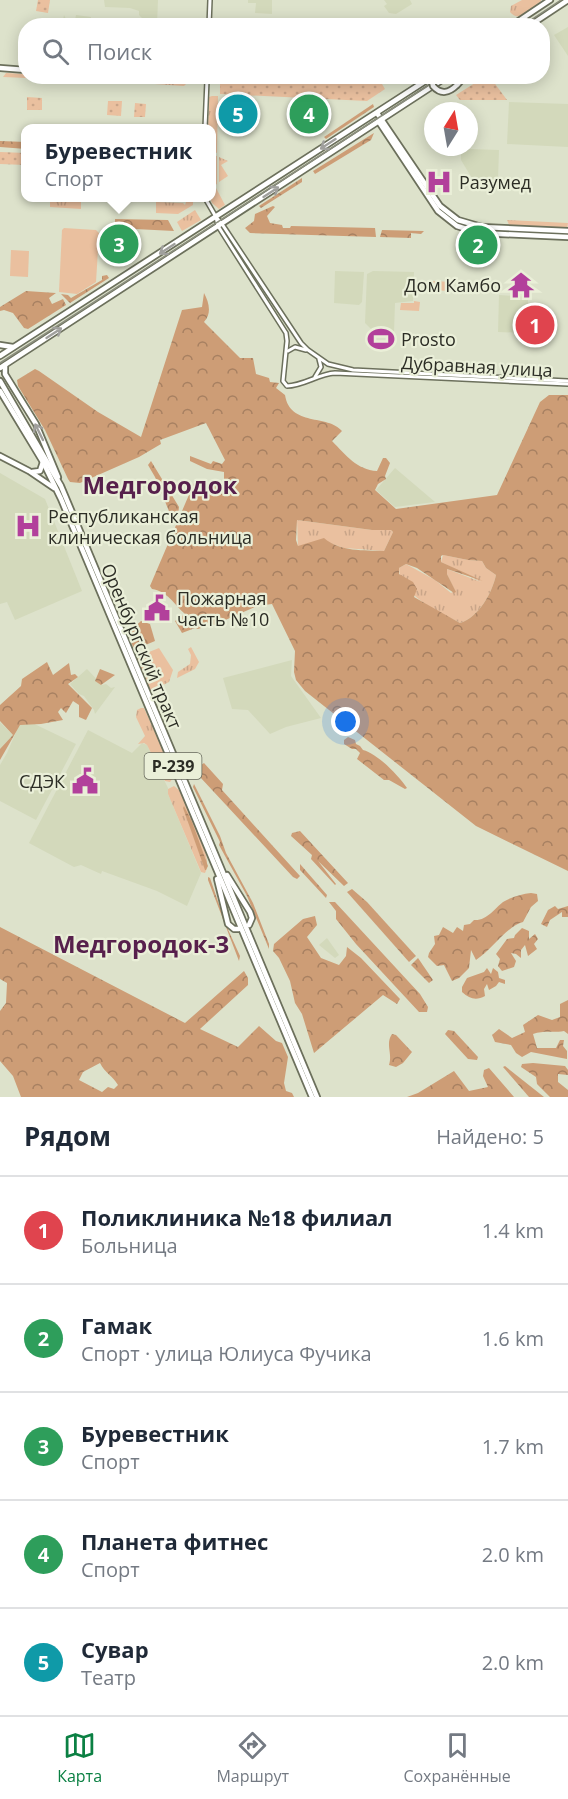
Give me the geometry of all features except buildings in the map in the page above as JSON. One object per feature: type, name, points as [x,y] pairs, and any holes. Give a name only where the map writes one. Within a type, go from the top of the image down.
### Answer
[{"type":"main road","points":[[523,18],[550,0]]},
{"type":"main road","points":[[541,18],[568,0]]},
{"type":"main road","points":[[0,69],[18,70]]},
{"type":"main road","points":[[0,356],[420,84]]},
{"type":"main road","points":[[433,84],[440,92],[448,92],[459,84]]},
{"type":"main road","points":[[61,486],[39,431],[2,366],[436,84]]},
{"type":"main road","points":[[377,113],[426,195],[450,222],[468,231],[568,231]]},
{"type":"main road","points":[[492,231],[568,237]]},
{"type":"main road","points":[[0,345],[13,347]]},
{"type":"main road","name":"Оренбургский тракт","points":[[0,381],[61,486],[258,962]]},
{"type":"main road","name":"Оренбургский тракт","points":[[0,391],[43,462],[59,495],[219,869]]},
{"type":"main road","points":[[0,456],[51,484],[59,495]]},
{"type":"main road","points":[[29,471],[40,471],[43,462]]},
{"type":"main road","points":[[219,869],[250,912],[252,918],[249,925]]},
{"type":"main road","points":[[219,869],[228,924],[234,929],[239,929]]},
{"type":"main road","name":"Р-239","points":[[258,962],[312,1097]]},
{"type":"main road","name":"Р-239","points":[[258,962],[317,1097]]},
{"type":"street","points":[[209,18],[210,0]]},
{"type":"street","points":[[205,124],[207,84]]},
{"type":"street","points":[[207,202],[220,225]]},
{"type":"street","name":"Дубравная улица","points":[[220,225],[243,255],[292,332],[308,350],[332,366],[347,369],[568,383]]},
{"type":"street","name":"Дубравная улица","points":[[220,225],[283,326],[287,341],[283,378],[286,386],[294,386],[335,373],[521,380]]},
{"type":"street","points":[[239,258],[243,255]]},
{"type":"street","points":[[286,355],[296,346],[308,350]]},
{"type":"street","points":[[314,378],[321,367],[318,358]]},
{"type":"shaded area","points":[[104,0],[158,0],[157,18],[142,18],[139,11],[130,8],[105,7]]},
{"type":"shaded area","points":[[248,0],[272,0],[272,14],[255,13],[256,3],[248,3]]},
{"type":"shaded area","points":[[384,0],[410,0],[412,4],[396,14],[389,13],[384,6],[387,4]]},
{"type":"shaded area","points":[[76,15],[91,18],[75,18]]},
{"type":"shaded area","points":[[568,27],[568,56],[554,35]]},
{"type":"shaded area","points":[[509,102],[568,104],[568,147],[507,144]]},
{"type":"shaded area","points":[[478,149],[499,150],[498,179],[478,188],[461,160],[461,156],[478,156]]},
{"type":"shaded area","points":[[335,271],[364,272],[362,302],[359,305],[334,303]]},
{"type":"shaded area","points":[[373,271],[414,272],[413,301],[395,303],[394,332],[373,331],[365,323],[367,274]]},
{"type":"shaded area","points":[[499,295],[528,297],[527,333],[498,332]]},
{"type":"shaded area","points":[[395,468],[435,502],[395,507],[376,490]]},
{"type":"shaded area","name":"Республиканская клиническая больница","points":[[0,473],[45,499],[82,591],[15,620],[7,602],[0,604]]},
{"type":"shaded area","points":[[292,660],[291,676],[321,718],[286,727],[270,734],[248,710],[232,709],[223,678]]},
{"type":"shaded area","points":[[87,669],[102,685],[115,687],[95,714],[84,696],[70,684]]},
{"type":"shaded area","points":[[22,718],[76,744],[36,820],[0,801],[0,765]]},
{"type":"shaded area","points":[[0,722],[14,736],[0,750]]},
{"type":"shaded area","points":[[88,730],[132,753],[142,743],[147,745],[168,788],[168,794],[201,873],[187,906],[157,891],[102,871],[101,874],[81,865],[74,867],[29,843]]},
{"type":"shaded area","points":[[327,938],[339,955],[335,958],[319,945]]},
{"type":"green space","points":[[38,0],[50,0],[48,13],[36,11]]},
{"type":"green space","points":[[522,0],[541,1],[527,14],[514,15],[510,12],[511,6]]},
{"type":"green space","points":[[6,73],[18,74],[18,78],[3,77]]},
{"type":"green space","points":[[154,84],[186,84],[184,86]]},
{"type":"green space","points":[[220,84],[382,84],[385,89],[367,101],[220,94]]},
{"type":"green space","points":[[473,84],[495,84],[507,100],[460,100],[456,95]]},
{"type":"green space","points":[[218,96],[217,153],[216,124],[208,124],[209,97]]},
{"type":"green space","points":[[27,97],[42,98],[42,110],[27,110]]},
{"type":"green space","points":[[108,101],[122,101],[121,116],[107,115]]},
{"type":"green space","points":[[135,103],[146,104],[145,117],[134,117]]},
{"type":"green space","points":[[373,104],[374,107],[326,139],[324,137]]},
{"type":"green space","points":[[374,133],[371,140],[315,174],[313,171]]},
{"type":"green space","points":[[0,141],[21,142],[21,149],[0,147]]},
{"type":"green space","points":[[0,152],[21,153],[21,165],[0,164]]},
{"type":"green space","points":[[216,156],[217,156],[216,185]]},
{"type":"green space","points":[[219,157],[228,161],[221,165],[228,176],[219,182]]},
{"type":"green space","points":[[302,178],[302,182],[261,208],[259,206]]},
{"type":"green space","points":[[216,188],[225,205],[219,209],[212,203],[216,202]]},
{"type":"green space","points":[[50,202],[81,202],[81,209],[50,207]]},
{"type":"green space","points":[[156,202],[185,205],[186,202],[193,202],[193,205],[178,214],[156,213]]},
{"type":"green space","points":[[275,207],[267,216],[270,223],[282,225],[283,228],[291,226],[375,228],[376,237],[250,233],[245,228],[254,221],[255,214]]},
{"type":"green space","points":[[195,210],[201,220],[182,231],[177,222]]},
{"type":"green space","points":[[115,219],[168,220],[174,231],[115,228]]},
{"type":"green space","points":[[507,220],[568,223],[567,229],[510,227]]},
{"type":"green space","points":[[64,228],[96,230],[99,233],[96,282],[77,294],[59,292],[62,230]]},
{"type":"green space","points":[[382,230],[424,231],[421,234],[411,233],[411,238],[380,237]]},
{"type":"green space","points":[[11,250],[29,251],[28,277],[10,276]]},
{"type":"green space","points":[[107,275],[109,278],[70,303],[61,294],[71,298],[102,280],[102,276]]},
{"type":"green space","points":[[433,281],[451,282],[450,291],[432,290]]},
{"type":"green space","points":[[26,291],[56,293],[49,298],[52,304],[63,299],[66,305],[28,329],[24,328],[13,313],[0,311],[0,307]]},
{"type":"green space","points":[[204,293],[209,308],[207,319],[204,322],[240,358],[253,358],[256,374],[269,378],[270,382],[279,383],[276,388],[285,395],[288,405],[294,412],[336,426],[342,431],[332,441],[352,461],[364,468],[377,471],[383,458],[386,458],[390,463],[386,479],[378,484],[375,490],[396,509],[497,495],[540,402],[549,395],[568,395],[568,871],[476,826],[305,691],[296,680],[294,672],[295,651],[272,604],[257,606],[214,625],[182,633],[175,621],[185,614],[166,595],[150,586],[194,483],[224,486],[224,472],[207,469],[190,461],[190,456],[211,464],[213,461],[222,464],[225,460],[206,423],[160,440],[161,444],[139,457],[80,483],[70,482],[68,479],[45,430],[18,386],[17,380],[35,369],[98,412],[141,437],[182,310],[202,307]],"holes":[[[297,520],[372,530],[391,530],[393,532],[384,551],[345,548],[330,543],[324,538],[298,546]],[[443,555],[482,561],[486,568],[496,575],[484,604],[473,616],[460,623],[414,597],[417,589],[413,582],[399,574],[399,568],[406,564],[417,568],[454,593],[456,592],[447,574],[447,569],[483,581],[441,562]]]},
{"type":"green space","points":[[414,301],[420,302],[419,311],[400,310],[401,303],[414,303]]},
{"type":"green space","points":[[151,461],[179,507],[178,515],[173,521],[148,465]]},
{"type":"green space","points":[[297,520],[393,532],[384,551],[344,548],[330,543],[298,546]]},
{"type":"green space","points":[[443,555],[482,561],[486,568],[496,575],[484,604],[473,616],[460,623],[422,601],[413,594],[401,578],[399,568],[406,564],[435,580],[451,593],[455,591],[447,569],[481,582],[441,562]]},
{"type":"green space","points":[[141,621],[150,624],[155,641],[136,649],[128,633]]},
{"type":"green space","points":[[191,647],[199,662],[195,669],[177,678],[178,672],[190,664],[191,655],[188,649]]},
{"type":"green space","points":[[159,648],[173,670],[169,682],[151,691],[148,689],[137,660],[139,656]]},
{"type":"green space","points":[[47,662],[53,675],[69,663],[71,675],[75,674],[78,677],[68,684],[92,708],[86,720],[79,717],[79,705],[73,701],[66,713],[61,708],[58,712],[63,720],[20,725],[0,760],[0,749],[13,735],[0,721],[0,705],[21,686],[22,679]]},
{"type":"green space","points":[[100,669],[115,675],[101,685],[95,681]]},
{"type":"green space","points":[[144,708],[173,772],[170,782],[165,781],[147,745],[138,744],[145,736],[136,717],[137,710]]},
{"type":"green space","points":[[348,737],[387,766],[407,788],[384,780],[357,759],[360,753],[344,744],[344,740]]},
{"type":"green space","points":[[204,763],[223,784],[222,790],[300,876],[297,879],[200,777],[199,771]]},
{"type":"green space","points":[[194,784],[226,853],[253,903],[269,949],[247,896],[219,845],[220,842],[193,787]]},
{"type":"green space","points":[[174,786],[180,791],[203,845],[207,866],[205,873],[201,872],[168,794],[168,789]]},
{"type":"green space","points":[[184,806],[208,866],[206,870],[183,808]]},
{"type":"green space","points":[[300,831],[348,883],[344,886],[318,861],[335,885],[311,859],[312,855],[291,836],[292,833]]},
{"type":"green space","points":[[300,864],[327,895],[326,898],[300,870]]},
{"type":"green space","points":[[208,877],[240,956],[239,961],[208,880]]},
{"type":"green space","points":[[352,889],[367,902],[416,956],[409,962],[347,892]]},
{"type":"green space","points":[[531,893],[537,894],[538,901],[531,907],[523,922],[511,928],[476,960],[471,950],[469,968],[459,978],[452,981],[444,965],[437,966],[428,957],[435,944],[434,936],[439,935],[443,927],[453,933],[457,927],[463,931],[464,925],[487,916],[506,900]]},
{"type":"green space","points":[[329,902],[335,902],[420,994],[428,1007],[427,1012],[419,1012],[356,944],[336,919],[336,911]]},
{"type":"green space","points":[[555,906],[558,909],[568,906],[568,917],[562,917],[562,912],[550,920],[547,927],[541,924],[548,910]]},
{"type":"green space","points":[[315,916],[317,925],[307,937],[321,958],[339,965],[346,956],[347,947],[361,958],[400,999],[397,1004],[383,995],[314,1053],[302,1014],[295,1003],[290,981],[273,951],[274,944],[303,919]]},
{"type":"green space","points":[[0,927],[185,1023],[244,971],[248,978],[248,985],[200,1029],[238,1047],[259,1026],[276,1041],[282,1043],[288,1057],[284,1083],[286,1091],[292,1093],[294,1097],[21,1097],[13,1076],[0,1061],[0,1011],[6,1003],[7,983],[0,979]],"holes":[[[100,1063],[118,1085],[114,1089],[108,1087],[102,1092],[79,1080],[83,1072]]]},
{"type":"green space","points":[[522,928],[529,931],[529,939],[535,934],[538,939],[534,944],[537,949],[528,956],[525,945],[521,950],[521,958],[511,953],[516,961],[514,967],[502,971],[498,966],[500,959],[496,954],[507,939],[514,938]]},
{"type":"green space","points":[[418,958],[433,980],[429,983],[411,965]]},
{"type":"green space","points":[[487,968],[491,974],[493,968],[498,972],[499,978],[505,980],[505,984],[499,982],[489,990],[487,984],[484,989],[485,996],[476,999],[462,992],[467,978],[484,972]]},
{"type":"green space","points":[[568,1000],[568,1034],[564,1031],[533,1034],[537,1048],[556,1048],[560,1040],[564,1040],[563,1046],[567,1051],[567,1059],[531,1052],[522,1057],[511,1045],[495,1042],[492,1035],[499,1029],[512,1038],[525,1032],[523,1025],[538,1015],[552,1020],[560,1017],[560,1004]]},
{"type":"green space","points":[[448,1030],[454,1031],[478,1057],[477,1060],[468,1059],[445,1034]]},
{"type":"green space","points":[[392,1034],[396,1035],[412,1052],[403,1063],[396,1067],[389,1065],[389,1042]]},
{"type":"green space","points":[[522,1064],[565,1066],[568,1075],[558,1074],[558,1082],[568,1090],[568,1097],[550,1097],[537,1084],[536,1077],[521,1067]]},
{"type":"green space","points":[[505,1066],[544,1097],[529,1097],[503,1067]]},
{"type":"green space","points":[[489,1068],[514,1097],[407,1097],[418,1093],[454,1071],[469,1091],[488,1087],[483,1076],[484,1070]]},
{"type":"tram line","points":[[534,18],[561,0]]},
{"type":"tram line","points":[[0,363],[431,84]]},
{"type":"place","name":"Сувар","points":[[238,114]]},
{"type":"place","name":"Планета фитнес","points":[[309,114]]},
{"type":"place","name":"Разумед","points":[[439,182]]},
{"type":"place","name":"Буревестник","points":[[119,244]]},
{"type":"place","name":"Гамак","points":[[478,245]]},
{"type":"place","name":"Дом Камбо","points":[[521,285]]},
{"type":"place","name":"Поликлиника №18 филиал","points":[[535,325]]},
{"type":"place","name":"Prosto","points":[[381,339]]},
{"type":"place","name":"Республиканская клиническая больница","points":[[28,526]]},
{"type":"place","name":"Пожарная часть №10","points":[[157,608]]},
{"type":"place","name":"СДЭК","points":[[85,781]]},
{"type":"district","name":"Медгородок","points":[[160,484]]},
{"type":"district","name":"Медгородок-3","points":[[141,943]]}]
